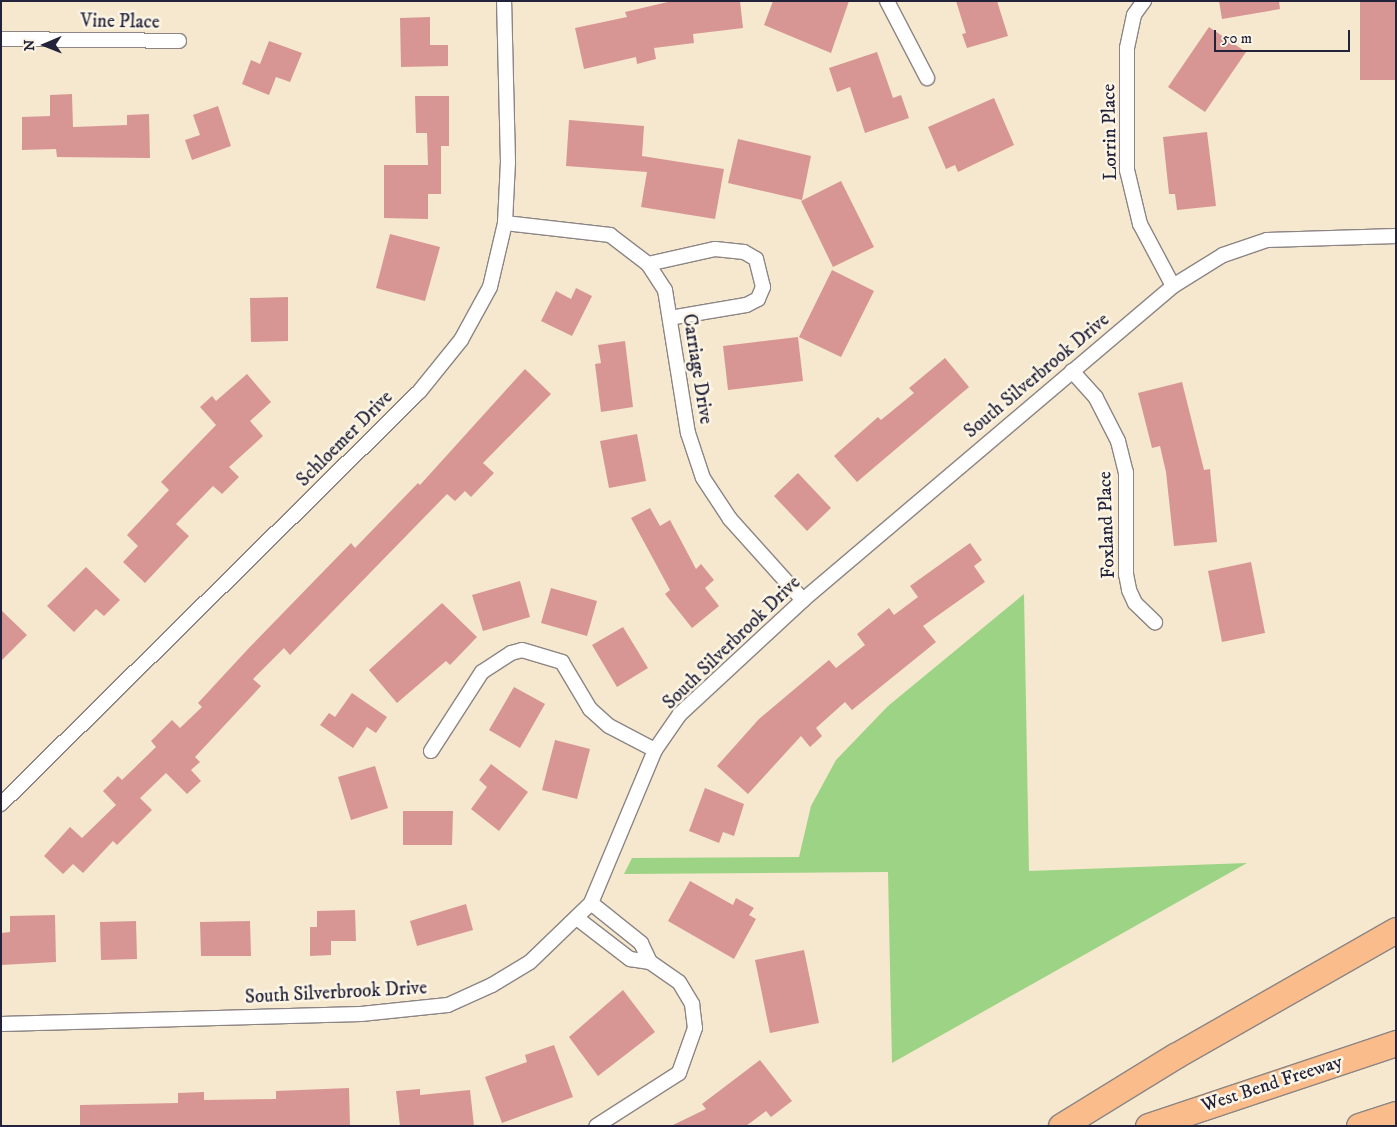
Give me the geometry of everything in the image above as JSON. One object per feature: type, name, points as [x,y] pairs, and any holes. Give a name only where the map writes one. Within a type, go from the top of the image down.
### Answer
[{"type":"highway","points":[[1062,1126],[1175,1056],[1396,930]]},
{"type":"highway","name":"West Bend Freeway","points":[[1148,1126],[1396,1043]]},
{"type":"highway","points":[[1359,1126],[1396,1114]]},
{"type":"street","name":"Schloemer Drive","points":[[1,804],[419,392],[461,340],[490,287],[506,223],[508,162],[504,1]]},
{"type":"street","points":[[887,1],[927,78]]},
{"type":"street","name":"Lorrin Place","points":[[1144,1],[1134,15],[1127,48],[1127,170],[1140,224],[1173,286]]},
{"type":"street","name":"Vine Place","points":[[1,38],[179,42]]},
{"type":"street","name":"Carriage Drive","points":[[506,223],[610,235],[648,264],[665,290],[688,433],[703,478],[730,519],[802,600]]},
{"type":"street","name":"South Silverbrook Drive","points":[[1,1024],[360,1014],[448,1005],[492,985],[530,962],[578,919],[591,903],[655,750],[680,714],[802,600],[1173,286],[1223,255],[1267,240],[1396,236]]},
{"type":"street","points":[[648,264],[715,249],[744,252],[756,259],[763,287],[758,299],[746,305],[670,318]]},
{"type":"street","name":"Foxland Place","points":[[1072,371],[1096,398],[1118,440],[1126,472],[1126,574],[1128,590],[1135,603],[1155,622]]},
{"type":"street","points":[[431,751],[482,672],[511,653],[522,650],[562,662],[590,709],[624,735],[655,750]]},
{"type":"street","points":[[591,903],[641,943],[650,962]]},
{"type":"street","points":[[578,919],[630,959],[650,962],[679,982],[692,1004],[694,1028],[688,1051],[679,1073],[596,1126]]},
{"type":"green space","points":[[1024,594],[1029,871],[1247,863],[892,1063],[888,872],[624,874],[632,858],[799,857],[811,806],[836,760],[888,706]]},
{"type":"building","points":[[672,1],[740,1],[743,28],[693,34],[694,43],[654,48],[656,59],[637,64],[636,57],[584,69],[575,28],[627,17],[625,12]]},
{"type":"building","points":[[773,1],[849,1],[831,53],[764,25]]},
{"type":"building","points":[[956,1],[997,1],[1008,36],[967,48],[962,34],[966,33]]},
{"type":"building","points":[[1219,1],[1279,1],[1280,9],[1222,19]]},
{"type":"building","points":[[1360,1],[1396,1],[1396,80],[1360,80]]},
{"type":"building","points":[[430,17],[430,45],[448,45],[448,66],[401,67],[400,18]]},
{"type":"building","points":[[1209,27],[1246,52],[1205,112],[1168,87]]},
{"type":"building","points":[[269,41],[302,53],[290,82],[276,77],[269,95],[242,84],[251,60],[260,64]]},
{"type":"building","points":[[877,52],[893,98],[901,95],[909,118],[865,133],[850,87],[837,92],[829,68]]},
{"type":"building","points":[[72,94],[73,127],[127,125],[127,115],[149,114],[150,158],[57,157],[56,149],[22,150],[22,117],[50,116],[50,95]]},
{"type":"building","points":[[415,96],[449,96],[449,146],[441,146],[441,194],[428,194],[428,219],[384,218],[384,165],[428,165],[427,133],[416,133]]},
{"type":"building","points":[[994,98],[1014,145],[958,172],[955,165],[946,169],[928,127]]},
{"type":"building","points":[[218,106],[231,146],[192,160],[185,140],[200,135],[193,115]]},
{"type":"building","points":[[569,120],[644,126],[642,156],[724,169],[715,219],[641,207],[647,172],[566,166]]},
{"type":"building","points":[[1207,132],[1216,206],[1177,210],[1175,194],[1169,194],[1163,137]]},
{"type":"building","points":[[738,139],[811,156],[802,200],[728,183]]},
{"type":"building","points":[[841,181],[874,247],[833,267],[801,201]]},
{"type":"building","points":[[390,234],[440,247],[425,301],[376,288]]},
{"type":"building","points":[[832,270],[874,291],[841,357],[799,337]]},
{"type":"building","points":[[576,288],[592,296],[572,336],[541,321],[556,291],[571,299]]},
{"type":"building","points":[[288,297],[288,341],[251,342],[250,298]]},
{"type":"building","points":[[798,337],[803,381],[728,390],[723,346]]},
{"type":"building","points":[[625,341],[633,407],[601,412],[595,364],[601,363],[598,345]]},
{"type":"building","points":[[945,358],[969,387],[857,482],[834,456],[878,417],[881,420],[914,393],[909,388]]},
{"type":"building","points":[[525,369],[551,394],[483,463],[494,473],[471,497],[465,491],[455,501],[447,494],[290,655],[284,648],[253,679],[261,686],[195,757],[200,762],[191,770],[201,781],[187,794],[166,773],[140,798],[152,810],[117,845],[113,841],[83,873],[73,864],[63,874],[44,856],[70,827],[82,838],[116,805],[103,791],[118,776],[122,780],[156,747],[151,741],[172,720],[180,728],[202,707],[198,703],[248,649],[351,543],[355,548],[418,483],[420,485]]},
{"type":"building","points":[[247,374],[271,402],[250,421],[263,436],[229,467],[239,477],[222,494],[213,486],[176,524],[189,536],[145,583],[123,562],[138,546],[127,535],[169,490],[161,482],[216,425],[200,407],[212,396],[216,401]]},
{"type":"building","points":[[1182,382],[1204,470],[1210,469],[1217,542],[1174,546],[1166,472],[1160,446],[1152,448],[1138,393]]},
{"type":"building","points":[[637,434],[646,481],[609,488],[600,441]]},
{"type":"building","points":[[798,473],[831,508],[807,531],[774,496]]},
{"type":"building","points":[[650,508],[660,526],[670,520],[696,569],[701,564],[714,580],[705,588],[719,606],[692,628],[665,594],[670,590],[631,518]]},
{"type":"building","points":[[970,543],[982,560],[974,566],[985,582],[923,626],[936,642],[852,710],[845,702],[816,728],[822,736],[810,747],[801,736],[748,794],[717,766],[759,719],[829,660],[836,668],[865,645],[857,634],[889,608],[894,615],[918,597],[910,586]]},
{"type":"building","points":[[1251,562],[1265,633],[1222,642],[1208,571]]},
{"type":"building","points":[[86,567],[120,600],[104,616],[96,609],[74,632],[47,606]]},
{"type":"building","points":[[520,581],[530,617],[483,631],[472,595]]},
{"type":"building","points":[[551,588],[597,601],[587,636],[541,623]]},
{"type":"building","points":[[442,603],[477,637],[450,665],[446,661],[397,703],[369,670]]},
{"type":"building","points":[[1,610],[27,635],[1,661]]},
{"type":"building","points":[[623,627],[648,668],[617,687],[592,645]]},
{"type":"building","points":[[514,687],[545,704],[520,748],[489,730]]},
{"type":"building","points":[[352,693],[387,717],[376,733],[367,727],[353,748],[320,725],[329,713],[335,717]]},
{"type":"building","points":[[555,740],[590,749],[577,799],[542,790]]},
{"type":"building","points":[[491,764],[528,792],[499,831],[471,809],[487,787],[479,780]]},
{"type":"building","points":[[375,766],[388,808],[351,820],[338,777]]},
{"type":"building","points":[[705,788],[744,804],[734,836],[723,832],[719,843],[689,831]]},
{"type":"building","points":[[403,811],[453,811],[452,845],[403,845]]},
{"type":"building","points":[[690,881],[733,905],[736,898],[754,908],[749,915],[756,919],[734,959],[668,921]]},
{"type":"building","points":[[466,904],[473,930],[417,946],[410,921]]},
{"type":"building","points":[[355,910],[356,941],[331,941],[331,955],[310,956],[310,927],[317,927],[317,911]]},
{"type":"building","points":[[55,915],[56,962],[1,965],[1,933],[10,932],[10,916]]},
{"type":"building","points":[[136,921],[137,959],[101,960],[100,922]]},
{"type":"building","points":[[250,921],[251,956],[201,956],[200,922]]},
{"type":"building","points":[[804,950],[819,1023],[770,1033],[755,960]]},
{"type":"building","points":[[623,990],[655,1032],[598,1076],[569,1037]]},
{"type":"building","points":[[554,1045],[573,1097],[502,1123],[485,1077],[527,1062],[525,1055]]},
{"type":"building","points":[[760,1060],[792,1101],[771,1117],[766,1111],[746,1126],[671,1126],[706,1109],[702,1104]]},
{"type":"building","points":[[349,1088],[350,1126],[80,1126],[80,1105],[178,1103],[178,1093],[204,1092],[204,1100],[276,1099],[276,1091]]},
{"type":"building","points":[[420,1089],[420,1095],[470,1090],[474,1126],[400,1126],[396,1091]]}]
